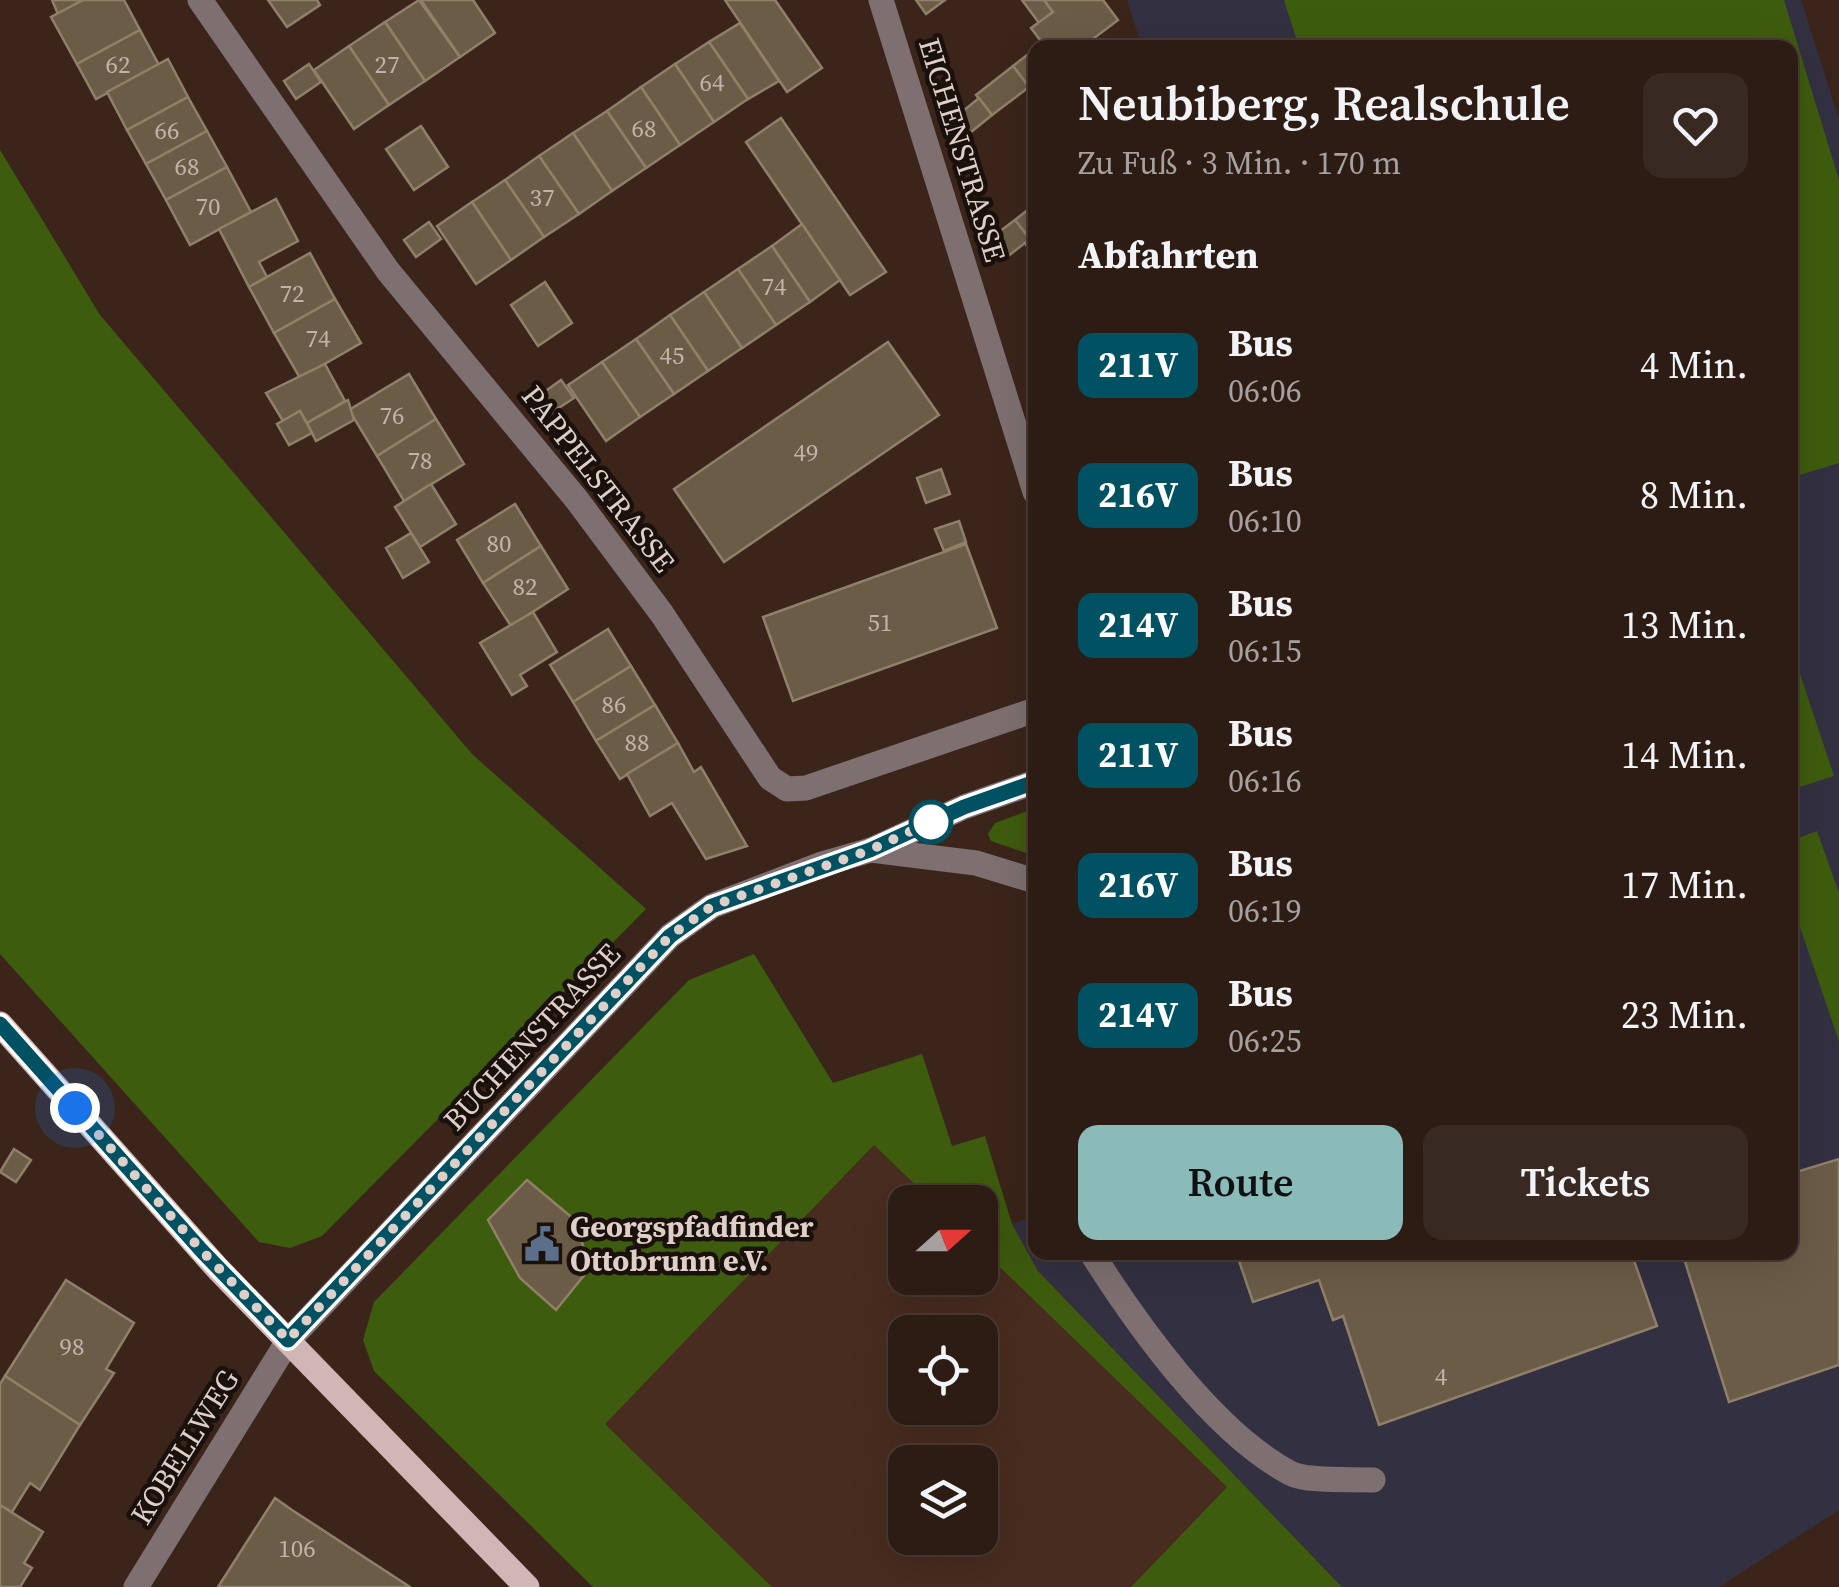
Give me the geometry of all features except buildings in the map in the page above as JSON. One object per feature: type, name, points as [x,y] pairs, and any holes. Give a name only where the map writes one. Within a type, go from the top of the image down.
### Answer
[{"type":"main road","points":[[0,1024],[202,1251],[527,1587]]},
{"type":"street","name":"PAPPELSTRASSE","points":[[200,0],[388,271],[577,500],[662,614],[770,778],[787,789],[806,788],[1028,712]]},
{"type":"street","name":"EICHENSTRASSE","points":[[881,0],[1028,470]]},
{"type":"street","name":"BUCHENSTRASSE","points":[[288,1340],[670,936],[712,906],[870,850],[964,807],[1028,784]]},
{"type":"street","name":"BUCHENSTRASSE","points":[[870,850],[976,863],[1028,878]]},
{"type":"street","points":[[1097,1260],[1168,1360],[1237,1434],[1293,1475],[1373,1480]]},
{"type":"street","name":"KOBELLWEG","points":[[136,1587],[288,1340]]},
{"type":"shaded area","points":[[1127,0],[1801,0],[1839,119],[1839,1510],[1719,1587],[1342,1587],[1038,1271],[1032,1260],[1798,1260],[1798,40],[1140,40]]},
{"type":"shaded area","points":[[874,1145],[915,1185],[888,1185],[888,1295],[998,1295],[998,1265],[1227,1487],[1131,1587],[772,1587],[604,1424]]},
{"type":"shaded area","points":[[1028,1218],[1028,1253],[1012,1224]]},
{"type":"green space","points":[[1284,0],[1784,0],[1796,40],[1297,40]]},
{"type":"green space","points":[[1798,46],[1839,180],[1839,463],[1798,476]]},
{"type":"green space","points":[[0,150],[100,315],[472,754],[646,909],[322,1236],[290,1248],[259,1242],[0,954]]},
{"type":"green space","points":[[1798,668],[1834,776],[1798,787]]},
{"type":"green space","points":[[1028,811],[1028,854],[991,841],[988,834],[995,823]]},
{"type":"green space","points":[[1817,831],[1839,893],[1839,1041],[1798,921],[1798,838]]},
{"type":"green space","points":[[754,954],[833,1083],[922,1054],[952,1146],[985,1136],[1012,1224],[1028,1260],[1342,1587],[1131,1587],[1227,1487],[998,1265],[998,1185],[915,1185],[874,1145],[605,1424],[772,1587],[593,1587],[374,1371],[363,1340],[374,1302],[689,980]]},
{"type":"bus line","name":"211V","points":[[0,1024],[202,1251],[288,1340],[670,936],[712,906],[870,850],[964,807],[1028,784]]},
{"type":"place","name":"Georgspfadfinder Ottobrunn e.V.","points":[[542,1244]]},
{"type":"route","points":[[75,1108],[202,1251],[288,1340],[670,936],[712,906],[870,850],[931,822]]}]
